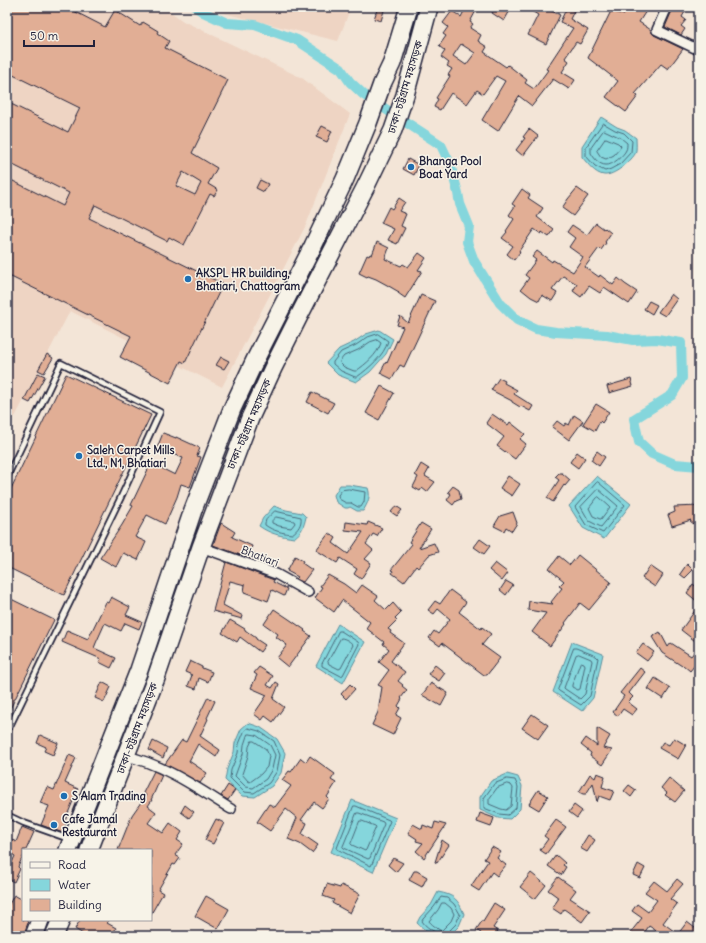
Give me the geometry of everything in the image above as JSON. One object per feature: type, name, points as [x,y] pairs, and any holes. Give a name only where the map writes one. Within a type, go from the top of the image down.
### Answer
[{"type":"highway","name":"ঢাকা-চট্টগ্রাম মহাসড়ক","points":[[70,845],[139,670],[194,510],[232,409],[345,179],[382,84],[392,63],[409,7]]},
{"type":"highway","name":"ঢাকা-চট্টগ্রাম মহাসড়ক","points":[[89,849],[156,678],[201,547],[247,425],[299,316],[393,130],[405,95],[429,7]]},
{"type":"highway","points":[[34,936],[40,921]]},
{"type":"highway","points":[[54,936],[61,921]]},
{"type":"street","points":[[667,7],[657,30],[699,50]]},
{"type":"street","name":"Bhatiari","points":[[201,547],[276,574],[308,592]]},
{"type":"street","points":[[126,756],[137,759],[178,777],[231,809]]},
{"type":"lane","points":[[7,477],[61,363],[160,412],[7,732]]},
{"type":"lane","points":[[7,815],[70,845]]},
{"type":"shaded area","points":[[7,7],[164,7],[183,21],[302,78],[350,114],[306,225],[222,387],[70,311],[15,417],[7,413]]},
{"type":"shaded area","points":[[207,7],[351,7],[338,41],[211,10]]},
{"type":"water","points":[[601,117],[625,130],[636,138],[636,151],[633,157],[621,168],[608,175],[598,173],[582,157],[582,146]]},
{"type":"water","points":[[379,330],[393,339],[386,354],[370,372],[356,382],[338,375],[326,363],[339,349],[366,334]]},
{"type":"water","points":[[597,476],[631,504],[604,539],[583,528],[569,506]]},
{"type":"water","points":[[340,485],[368,488],[368,500],[363,511],[357,511],[350,507],[345,508],[336,502],[334,495]]},
{"type":"water","points":[[274,506],[302,513],[306,517],[302,529],[294,538],[267,531],[259,526],[263,518]]},
{"type":"water","points":[[338,624],[365,642],[343,683],[316,666]]},
{"type":"water","points":[[572,642],[603,654],[593,698],[582,711],[553,692]]},
{"type":"water","points":[[248,723],[260,727],[277,739],[285,753],[281,773],[272,786],[255,797],[242,796],[225,780],[227,769],[234,752],[235,743],[241,729]]},
{"type":"water","points":[[507,774],[518,777],[522,786],[520,809],[510,819],[498,818],[480,810],[480,797],[491,781]]},
{"type":"water","points":[[352,800],[396,818],[373,872],[331,852]]},
{"type":"water","points":[[438,892],[455,898],[464,914],[459,926],[449,936],[435,936],[426,931],[417,923],[420,917],[431,905]]},
{"type":"building","points":[[7,7],[66,7],[105,27],[115,10],[140,26],[143,22],[158,31],[157,33],[169,41],[165,48],[228,80],[192,153],[217,168],[208,184],[218,190],[214,196],[210,194],[184,245],[169,237],[167,241],[95,205],[89,218],[223,284],[185,363],[181,361],[170,383],[120,357],[131,336],[7,275],[7,178],[63,206],[69,193],[7,162],[7,102],[68,132],[80,108],[7,72]],"holes":[[[183,172],[201,183],[195,195],[176,186]]]},
{"type":"building","points":[[378,7],[385,7],[381,21],[374,19]]},
{"type":"building","points":[[466,7],[478,7],[470,22],[473,24],[470,28],[481,35],[478,41],[487,47],[484,52],[506,67],[508,65],[527,80],[525,83],[534,89],[548,70],[546,69],[573,28],[560,22],[567,7],[574,11],[570,19],[588,30],[580,44],[576,42],[565,58],[569,61],[562,72],[575,80],[569,89],[553,79],[532,106],[519,96],[498,131],[482,120],[505,81],[496,76],[483,94],[477,90],[467,104],[451,93],[440,110],[434,107],[438,99],[436,98],[450,76],[448,75],[452,69],[447,66],[449,63],[441,57],[445,51],[439,46],[446,36],[443,34],[448,27],[443,23],[452,11],[461,17]],"holes":[[[461,44],[475,53],[466,65],[453,56]]]},
{"type":"building","points":[[495,7],[512,7],[504,21],[492,13]]},
{"type":"building","points":[[525,7],[543,7],[560,15],[546,44],[528,35],[538,15]]},
{"type":"building","points":[[629,7],[646,7],[646,11],[639,22],[651,30],[654,35],[683,49],[668,69],[661,64],[635,94],[638,96],[626,112],[606,97],[618,81],[588,58],[611,11],[624,15]]},
{"type":"building","points":[[675,7],[682,7],[686,10],[682,17],[686,20],[681,26],[685,29],[681,35],[665,27]]},
{"type":"building","points":[[322,126],[332,131],[327,142],[316,137]]},
{"type":"building","points":[[529,129],[538,136],[523,156],[516,150],[525,138],[523,137]]},
{"type":"building","name":"Bhanga Pool Boat Yard","points":[[408,159],[419,165],[414,175],[403,169]]},
{"type":"building","points":[[260,180],[268,184],[264,192],[256,188]]},
{"type":"building","points":[[577,188],[588,196],[573,216],[562,208]]},
{"type":"building","points":[[522,189],[530,195],[528,198],[543,208],[537,217],[554,230],[549,237],[534,229],[514,260],[507,254],[513,246],[502,238],[514,219],[509,215],[515,206],[512,204]]},
{"type":"building","points":[[399,198],[405,202],[399,211],[406,214],[401,226],[405,228],[397,244],[388,240],[394,229],[381,223],[389,207],[392,209]]},
{"type":"building","points":[[596,223],[611,233],[601,250],[599,248],[585,267],[599,277],[600,275],[613,285],[618,278],[637,292],[629,304],[604,287],[600,293],[589,286],[581,297],[573,291],[577,284],[563,276],[552,290],[557,293],[552,301],[542,295],[539,301],[521,289],[529,278],[525,275],[536,260],[532,257],[537,251],[552,262],[553,260],[573,272],[583,257],[569,247],[575,238],[567,232],[572,225],[587,235]]},
{"type":"building","points":[[377,242],[389,248],[385,259],[401,266],[403,264],[408,267],[419,253],[426,258],[418,270],[422,271],[405,298],[398,293],[399,292],[376,279],[359,273],[367,255],[372,255]]},
{"type":"building","points":[[671,294],[677,299],[665,316],[658,312]]},
{"type":"building","points":[[421,295],[435,301],[404,367],[400,365],[392,379],[380,373],[386,362],[387,363],[403,327],[397,325],[400,316],[408,323]]},
{"type":"building","points":[[649,301],[657,305],[652,314],[644,309]]},
{"type":"building","points":[[47,354],[53,358],[44,373],[38,370]]},
{"type":"building","points":[[221,357],[229,361],[224,369],[216,365]]},
{"type":"building","points":[[38,373],[45,376],[30,403],[24,400]]},
{"type":"building","name":"Saleh Carpet Mills Ltd., N1, Bhatiari","points":[[66,374],[151,415],[64,595],[7,567],[7,497]]},
{"type":"building","points":[[499,378],[505,381],[504,383],[517,390],[514,394],[533,406],[530,411],[521,406],[520,407],[491,390]]},
{"type":"building","points":[[631,379],[633,386],[609,393],[607,386]]},
{"type":"building","points":[[381,386],[394,393],[379,420],[366,413]]},
{"type":"building","points":[[312,392],[334,403],[328,413],[307,402]]},
{"type":"building","points":[[596,404],[609,412],[602,423],[600,421],[595,431],[583,424]]},
{"type":"building","points":[[492,414],[508,425],[510,422],[525,434],[520,439],[526,444],[515,459],[497,446],[504,437],[486,423]]},
{"type":"building","points":[[574,415],[583,421],[569,440],[552,427],[557,421],[564,426],[566,423],[569,425]]},
{"type":"building","points":[[163,433],[200,448],[197,456],[201,457],[190,487],[181,484],[165,524],[147,515],[135,537],[146,542],[138,560],[123,553],[116,567],[100,558],[133,506],[131,505],[151,463],[175,475],[183,458],[157,448]]},
{"type":"building","points":[[597,451],[605,457],[599,466],[591,460]]},
{"type":"building","points":[[577,452],[585,458],[578,468],[570,462]]},
{"type":"building","points":[[421,464],[429,469],[425,476],[435,482],[427,492],[422,488],[420,491],[413,487],[418,477],[415,475]]},
{"type":"building","points":[[559,473],[562,473],[570,480],[565,486],[564,485],[553,502],[547,498],[559,480],[555,477]]},
{"type":"building","points":[[508,476],[520,484],[512,496],[500,488]]},
{"type":"building","points":[[453,486],[459,490],[461,499],[456,501],[453,505],[447,500],[451,494],[448,492]]},
{"type":"building","points":[[396,506],[402,510],[397,516],[391,512]]},
{"type":"building","points":[[699,506],[699,528],[690,521],[691,520],[672,526],[668,515],[675,512],[674,507]]},
{"type":"building","points":[[513,512],[517,523],[512,531],[506,527],[504,531],[494,526],[500,516]]},
{"type":"building","points":[[346,522],[367,525],[368,522],[382,528],[377,536],[373,534],[366,544],[373,550],[365,559],[371,563],[361,579],[354,574],[357,569],[340,558],[337,563],[316,550],[329,533],[336,538],[333,543],[348,554],[363,532],[345,530]]},
{"type":"building","points":[[221,523],[235,532],[232,537],[252,546],[250,552],[261,557],[259,562],[213,545]]},
{"type":"building","points":[[421,523],[431,529],[419,548],[434,543],[438,552],[429,555],[418,568],[416,566],[404,582],[392,573],[393,571],[391,570],[412,544],[409,542]]},
{"type":"building","points":[[480,539],[490,546],[484,554],[474,547]]},
{"type":"building","points":[[578,555],[611,582],[589,610],[580,603],[550,646],[532,632],[546,613],[528,610],[529,601],[553,604],[551,602],[562,588],[559,586],[564,581],[549,569],[559,556],[570,565]]},
{"type":"building","points":[[295,556],[303,561],[302,563],[312,570],[303,582],[296,579],[298,577],[287,571]]},
{"type":"building","points":[[226,562],[274,580],[273,582],[287,589],[284,596],[272,590],[268,601],[244,592],[245,585],[230,581],[223,605],[243,616],[242,619],[213,611]]},
{"type":"building","points":[[495,563],[508,573],[502,581],[489,570]]},
{"type":"building","points":[[687,564],[693,570],[685,578],[680,574]]},
{"type":"building","points":[[650,566],[663,575],[655,587],[642,578]]},
{"type":"building","points":[[328,575],[356,593],[362,585],[378,596],[375,600],[386,610],[393,603],[401,612],[395,618],[397,620],[388,629],[391,631],[390,633],[404,643],[391,661],[405,672],[398,681],[407,690],[401,698],[402,699],[398,706],[400,708],[396,715],[401,718],[393,735],[372,725],[378,712],[382,687],[378,685],[389,670],[379,662],[389,649],[383,644],[384,642],[366,628],[370,622],[342,600],[334,612],[315,598],[322,587],[320,586]]},
{"type":"building","points":[[506,581],[513,585],[506,595],[500,590]]},
{"type":"building","points":[[693,584],[699,589],[699,603],[687,593]]},
{"type":"building","points":[[450,590],[466,602],[459,612],[481,629],[482,627],[491,634],[482,645],[500,658],[487,675],[484,675],[442,643],[440,646],[429,638],[434,631],[438,634],[450,619],[438,609],[434,614],[428,610],[435,601],[440,604]]},
{"type":"building","points":[[7,597],[54,620],[7,715]]},
{"type":"building","points":[[111,597],[130,607],[126,615],[142,622],[139,629],[125,623],[121,631],[105,623],[94,648],[116,658],[111,668],[99,662],[101,659],[62,642],[67,630],[88,639],[106,602],[108,603]]},
{"type":"building","points":[[699,605],[699,644],[681,630]]},
{"type":"building","points":[[274,609],[305,630],[304,631],[311,636],[288,667],[277,658],[287,645],[276,637],[278,634],[264,624]]},
{"type":"building","points":[[230,620],[245,629],[265,645],[260,652],[240,637],[237,642],[222,633]]},
{"type":"building","points":[[660,632],[668,647],[671,643],[691,656],[699,646],[699,660],[690,671],[683,665],[682,666],[662,653],[652,637]]},
{"type":"building","points":[[643,644],[654,652],[647,661],[636,653]]},
{"type":"building","points":[[190,661],[212,672],[208,682],[199,678],[196,689],[188,686],[192,675],[185,672]]},
{"type":"building","points":[[435,665],[445,673],[439,681],[428,674]]},
{"type":"building","points":[[259,667],[273,676],[267,685],[272,688],[276,682],[279,684],[273,699],[284,707],[273,722],[265,716],[262,720],[254,714],[267,695],[251,688],[257,675],[254,673]]},
{"type":"building","points":[[640,668],[645,672],[629,693],[633,697],[628,702],[637,709],[632,715],[623,709],[618,716],[613,712],[624,696],[620,693]]},
{"type":"building","points":[[655,678],[670,688],[663,699],[648,689]]},
{"type":"building","points":[[102,682],[111,687],[104,702],[95,698]]},
{"type":"building","points":[[431,683],[448,693],[441,706],[422,695]]},
{"type":"building","points":[[350,684],[355,689],[346,699],[341,694]]},
{"type":"building","points":[[208,697],[215,701],[200,736],[220,750],[216,757],[198,744],[189,761],[207,773],[200,783],[165,764],[182,740],[186,742]]},
{"type":"building","points":[[532,714],[548,725],[538,739],[522,728]]},
{"type":"building","points":[[597,728],[610,736],[603,748],[612,750],[602,765],[590,756],[591,753],[581,745],[586,738],[597,746]]},
{"type":"building","points":[[40,735],[58,743],[53,755],[44,751],[46,747],[37,743]]},
{"type":"building","points":[[674,738],[686,745],[678,759],[659,748],[663,742],[669,745]]},
{"type":"building","points":[[153,741],[167,748],[163,758],[149,750]]},
{"type":"building","points":[[69,755],[76,758],[65,783],[78,789],[64,823],[66,824],[63,833],[41,825],[49,806],[40,803],[47,787],[54,790]]},
{"type":"building","points":[[310,756],[335,774],[331,780],[336,783],[327,797],[329,799],[322,808],[314,802],[301,820],[307,823],[302,834],[318,845],[312,853],[300,844],[288,839],[297,818],[286,809],[270,831],[257,822],[269,804],[275,807],[291,786],[282,780],[289,771],[291,772],[301,758],[306,762]]},
{"type":"building","points":[[154,771],[162,775],[148,806],[156,812],[148,823],[163,833],[170,823],[182,832],[177,840],[183,844],[175,855],[180,858],[175,865],[173,864],[158,890],[163,893],[152,912],[152,849],[118,849],[132,815],[146,795],[143,793]]},
{"type":"building","points":[[597,773],[605,776],[602,787],[614,791],[610,800],[599,796],[597,802],[593,783],[586,794],[579,792],[590,774],[595,778]]},
{"type":"building","points":[[669,778],[684,791],[675,802],[665,795],[667,793],[661,788]]},
{"type":"building","points":[[228,785],[235,790],[228,800],[221,796]]},
{"type":"building","points":[[629,785],[636,790],[631,797],[624,791]]},
{"type":"building","points":[[538,790],[548,796],[539,810],[529,804]]},
{"type":"building","points":[[185,805],[194,812],[189,818],[181,812]]},
{"type":"building","points":[[574,805],[582,811],[577,818],[569,812]]},
{"type":"building","points":[[480,813],[494,818],[491,827],[477,822]]},
{"type":"building","points":[[216,819],[224,823],[213,844],[205,840]]},
{"type":"building","points":[[556,820],[566,827],[546,854],[540,850],[548,839],[544,836]]},
{"type":"building","points":[[435,822],[446,825],[424,858],[416,851],[423,843],[416,841],[417,839],[408,833],[413,824],[422,829],[423,825],[433,829]]},
{"type":"building","points":[[22,827],[34,832],[26,849],[22,849],[22,858],[18,867],[20,869],[14,882],[7,879],[7,873],[15,856],[7,851],[7,844],[11,839],[16,842]]},
{"type":"building","points":[[588,835],[595,840],[587,852],[580,848]]},
{"type":"building","points":[[442,840],[449,845],[437,863],[435,862]]},
{"type":"building","points":[[492,847],[501,852],[497,858],[506,865],[497,876],[492,872],[479,891],[471,886],[488,861],[484,859]]},
{"type":"building","points":[[556,855],[565,863],[563,865],[566,867],[561,875],[548,866]]},
{"type":"building","points":[[393,858],[403,863],[396,872],[388,865]]},
{"type":"building","points":[[638,864],[645,868],[640,878],[633,875]]},
{"type":"building","points":[[414,871],[417,871],[427,877],[422,887],[409,880]]},
{"type":"building","points":[[531,873],[546,885],[535,899],[520,887]]},
{"type":"building","points":[[558,877],[576,890],[570,898],[590,911],[582,922],[564,909],[561,914],[552,908],[559,898],[548,890]]},
{"type":"building","points":[[677,879],[683,884],[670,899],[677,904],[663,923],[678,934],[687,922],[699,931],[699,936],[664,936],[649,926],[642,936],[635,936],[630,933],[642,918],[632,911],[637,904],[648,912],[657,900],[645,892],[654,881],[667,891]]},
{"type":"building","points":[[327,884],[340,888],[341,885],[360,894],[350,913],[332,903],[334,900],[323,896]]},
{"type":"building","points":[[14,895],[22,899],[22,921],[28,921],[28,923],[23,936],[7,936],[7,920],[10,914],[7,912],[7,908]]},
{"type":"building","points":[[206,896],[229,909],[218,929],[195,916]]},
{"type":"building","points":[[494,903],[505,910],[493,928],[498,931],[494,936],[479,936],[481,933],[476,930]]},
{"type":"building","points":[[79,921],[108,921],[107,923],[116,928],[112,936],[86,936],[75,929]]},
{"type":"waterway","points":[[196,7],[203,12],[227,23],[255,25],[297,40],[341,69],[350,82],[364,95],[441,145],[450,164],[460,204],[469,226],[467,242],[474,261],[500,303],[517,320],[536,329],[556,332],[607,335],[633,340],[657,339],[681,343],[682,378],[672,395],[634,419],[639,442],[652,454],[675,464],[699,466]]},
{"type":"place","name":"Bhanga Pool Boat Yard","points":[[411,167]]},
{"type":"place","name":"AKSPL HR building, Bhatiari, Chattogram","points":[[188,279]]},
{"type":"place","name":"Saleh Carpet Mills Ltd., N1, Bhatiari","points":[[79,456]]},
{"type":"place","name":"S Alam Trading","points":[[64,796]]},
{"type":"place","name":"Cafe Jamal Restaurant","points":[[54,825]]}]
